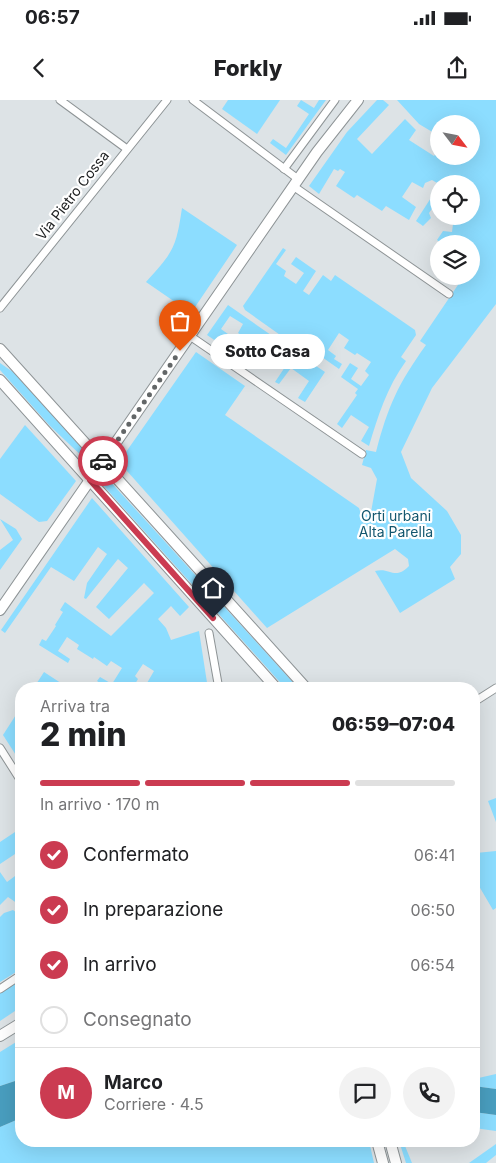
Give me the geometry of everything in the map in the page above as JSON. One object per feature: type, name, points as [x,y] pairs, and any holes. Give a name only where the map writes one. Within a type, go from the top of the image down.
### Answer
[{"type":"main road","points":[[0,610],[295,183],[333,130],[358,100]]},
{"type":"main road","points":[[0,349],[301,682]]},
{"type":"main road","points":[[0,380],[271,682]]},
{"type":"main road","points":[[0,1036],[15,1027]]},
{"type":"main road","points":[[379,1147],[383,1163]]},
{"type":"main road","points":[[392,1147],[396,1163]]},
{"type":"street","points":[[60,100],[127,149]]},
{"type":"street","name":"Via Pietro Cossa","points":[[0,308],[167,100]]},
{"type":"street","points":[[193,100],[284,169],[295,183],[449,294]]},
{"type":"street","points":[[284,169],[335,100]]},
{"type":"street","points":[[190,336],[362,454]]},
{"type":"street","points":[[209,633],[218,682]]},
{"type":"street","points":[[480,698],[496,688]]},
{"type":"street","points":[[0,748],[15,772]]},
{"type":"street","points":[[0,989],[15,979]]},
{"type":"green space","points":[[228,100],[280,100],[257,134],[222,109]]},
{"type":"green space","points":[[301,100],[314,108],[319,100],[326,100],[286,155],[270,143],[273,139],[286,148],[309,114],[297,106]]},
{"type":"green space","name":"Orti urbani Alta Parella","points":[[377,100],[383,100],[389,105],[357,139],[372,154],[405,119],[416,130],[409,140],[430,153],[430,165],[480,165],[480,115],[430,115],[430,131],[419,124],[397,100],[496,100],[496,304],[432,388],[401,452],[411,478],[447,511],[461,535],[461,554],[450,567],[455,579],[400,613],[375,571],[400,573],[409,566],[408,559],[395,549],[267,628],[119,462],[196,352],[245,386],[225,415],[359,508],[362,517],[371,512],[377,479],[371,468],[362,465],[366,450],[376,452],[395,396],[426,345],[420,341],[458,285],[480,285],[480,235],[440,235],[443,231],[452,232],[453,225],[480,225],[480,175],[430,175],[430,181],[425,183],[423,188],[412,182],[402,197],[416,207],[409,220],[386,206],[382,211],[357,195],[354,198],[336,186],[345,172],[340,169],[338,171],[334,169],[319,194],[309,186],[347,132]]},
{"type":"green space","points":[[430,199],[430,219],[423,226],[416,221]]},
{"type":"green space","points":[[182,208],[237,245],[191,313],[146,282],[163,263],[172,248],[178,232]]},
{"type":"green space","points":[[283,248],[286,250],[276,264],[286,271],[284,276],[296,284],[304,273],[291,264],[296,257],[316,271],[303,291],[309,295],[323,275],[331,281],[335,275],[415,330],[416,335],[401,357],[406,361],[388,391],[369,446],[361,441],[369,427],[351,415],[342,428],[337,424],[357,395],[355,393],[358,389],[341,377],[350,363],[358,368],[351,379],[361,386],[369,375],[365,371],[371,362],[357,353],[355,355],[344,348],[349,340],[339,333],[328,350],[336,356],[334,359],[342,364],[339,369],[309,348],[307,354],[245,310],[243,306]]},
{"type":"green space","points":[[228,305],[271,335],[262,349],[238,333],[243,324],[230,316],[221,329],[228,334],[222,342],[246,359],[245,361],[207,335]]},
{"type":"green space","points":[[285,345],[325,372],[305,402],[298,398],[309,381],[291,368],[279,384],[275,382],[285,367],[275,361]]},
{"type":"green space","points":[[0,363],[13,372],[89,456],[87,461],[50,426],[0,370]]},
{"type":"green space","points":[[25,425],[76,481],[47,521],[39,522],[0,494],[0,459]]},
{"type":"green space","points":[[104,478],[107,478],[293,682],[280,682],[102,484]]},
{"type":"green space","points":[[92,498],[189,607],[180,616],[171,606],[158,619],[166,628],[171,640],[199,631],[207,682],[148,682],[154,671],[143,664],[135,676],[138,679],[136,682],[113,682],[122,668],[111,661],[107,666],[94,657],[93,659],[77,649],[79,645],[67,637],[58,651],[70,659],[68,663],[39,645],[42,639],[46,641],[56,626],[63,612],[60,610],[65,602],[111,636],[154,593],[144,583],[109,619],[96,607],[128,568],[118,559],[86,599],[84,598],[87,583],[107,554],[98,547],[74,581],[51,567],[5,633],[1,630]]},
{"type":"green space","points":[[0,519],[16,529],[22,539],[0,570],[0,550],[13,540]]},
{"type":"green space","points":[[44,672],[59,682],[38,682]]},
{"type":"green space","points":[[100,677],[109,682],[98,682],[97,681]]},
{"type":"green space","points":[[15,716],[15,754],[3,735]]},
{"type":"green space","points":[[496,798],[496,822],[488,801]]},
{"type":"green space","points":[[15,832],[15,854],[0,864],[0,842]]},
{"type":"green space","points":[[496,851],[496,908],[493,910],[480,888],[480,853]]},
{"type":"green space","points":[[0,872],[7,882],[15,876],[15,902],[8,897],[0,905]]},
{"type":"green space","points":[[13,910],[15,912],[15,973],[0,982],[0,917],[4,913]]},
{"type":"green space","points":[[15,983],[15,1011],[0,1021],[0,993]]},
{"type":"green space","points":[[15,1043],[15,1081],[0,1086],[0,1052]]},
{"type":"green space","points":[[496,1074],[496,1089],[480,1087],[480,1078]]},
{"type":"green space","points":[[480,1113],[496,1115],[496,1131],[480,1129]]},
{"type":"green space","points":[[15,1121],[15,1147],[370,1147],[374,1163],[0,1163],[0,1127]]},
{"type":"green space","points":[[496,1144],[496,1155],[486,1163],[469,1163]]},
{"type":"green space","points":[[401,1147],[405,1147],[412,1163],[406,1163]]},
{"type":"shaded area","points":[[15,1081],[15,1121],[0,1127],[0,1086]]},
{"type":"shaded area","points":[[480,1087],[496,1089],[496,1115],[480,1113]]},
{"type":"way so far","points":[[103,461],[180,351]]},
{"type":"place","name":"Sotto Casa","points":[[180,351]]},
{"type":"route","points":[[103,461],[90,480],[213,618]]}]
